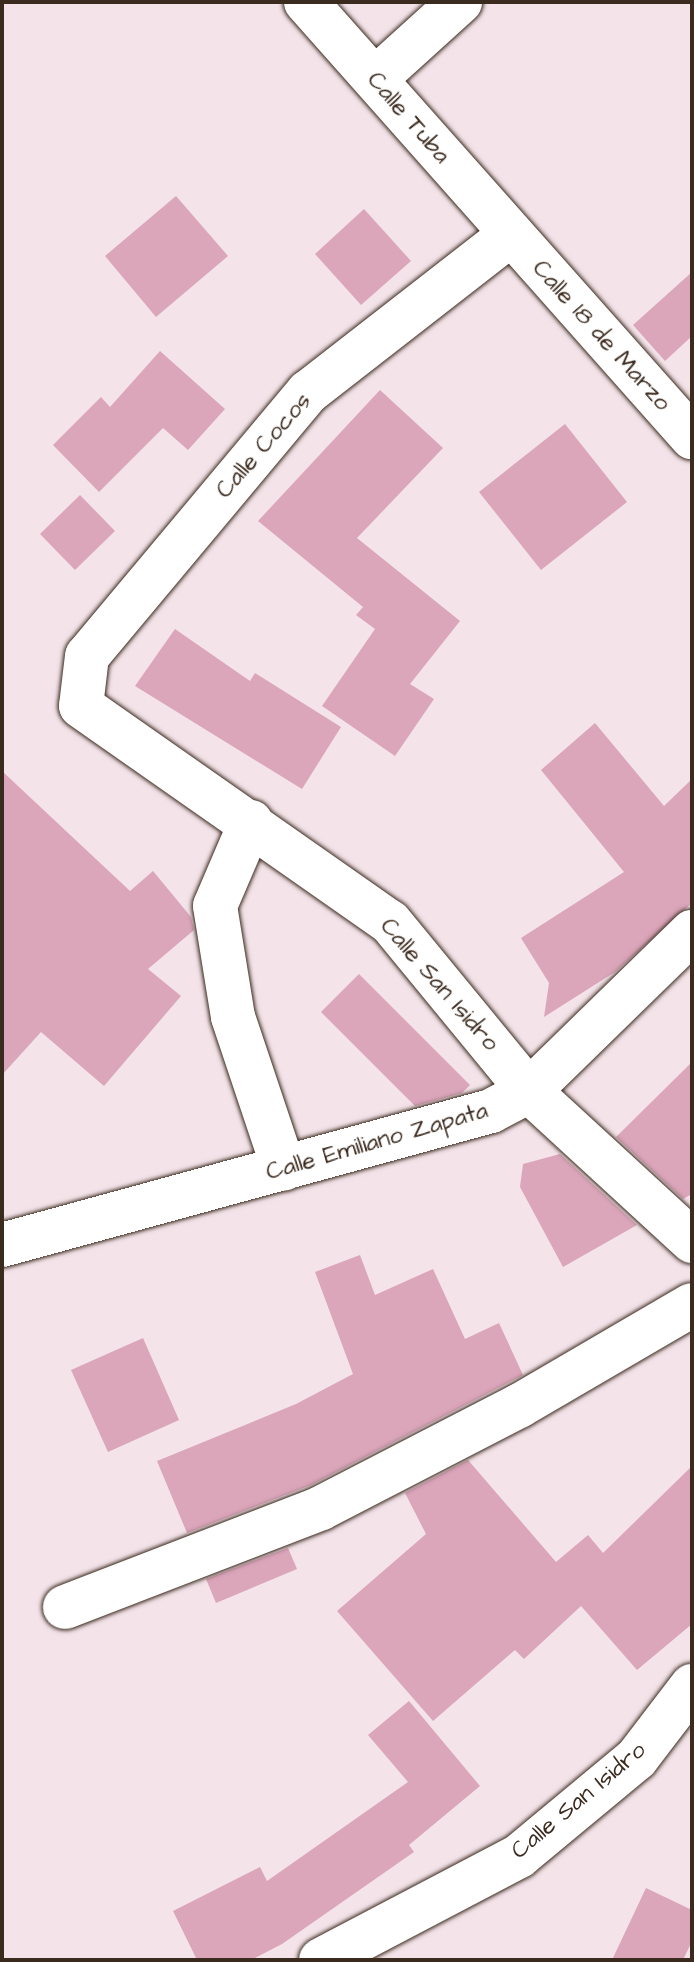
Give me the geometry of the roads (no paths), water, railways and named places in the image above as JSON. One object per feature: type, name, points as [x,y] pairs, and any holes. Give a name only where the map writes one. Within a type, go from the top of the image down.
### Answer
[{"type":"street","name":"Calle Tuba","points":[[306,2],[510,235]]},
{"type":"street","points":[[375,79],[460,2]]},
{"type":"street","name":"Calle 18 de Marzo","points":[[510,235],[692,437]]},
{"type":"street","name":"Calle Cocos","points":[[81,706],[87,656],[308,392],[510,235]]},
{"type":"street","name":"Calle San Isidro","points":[[81,706],[390,922],[529,1091],[692,1241]]},
{"type":"street","points":[[251,822],[215,906],[233,1017],[284,1169]]},
{"type":"street","name":"Calle Emiliano Zapata","points":[[2,1245],[491,1111],[529,1091],[692,932]]},
{"type":"street","points":[[65,1607],[321,1508],[519,1406],[692,1305]]},
{"type":"street","name":"Calle San Isidro","points":[[321,1960],[519,1856],[637,1758],[692,1686]]}]
